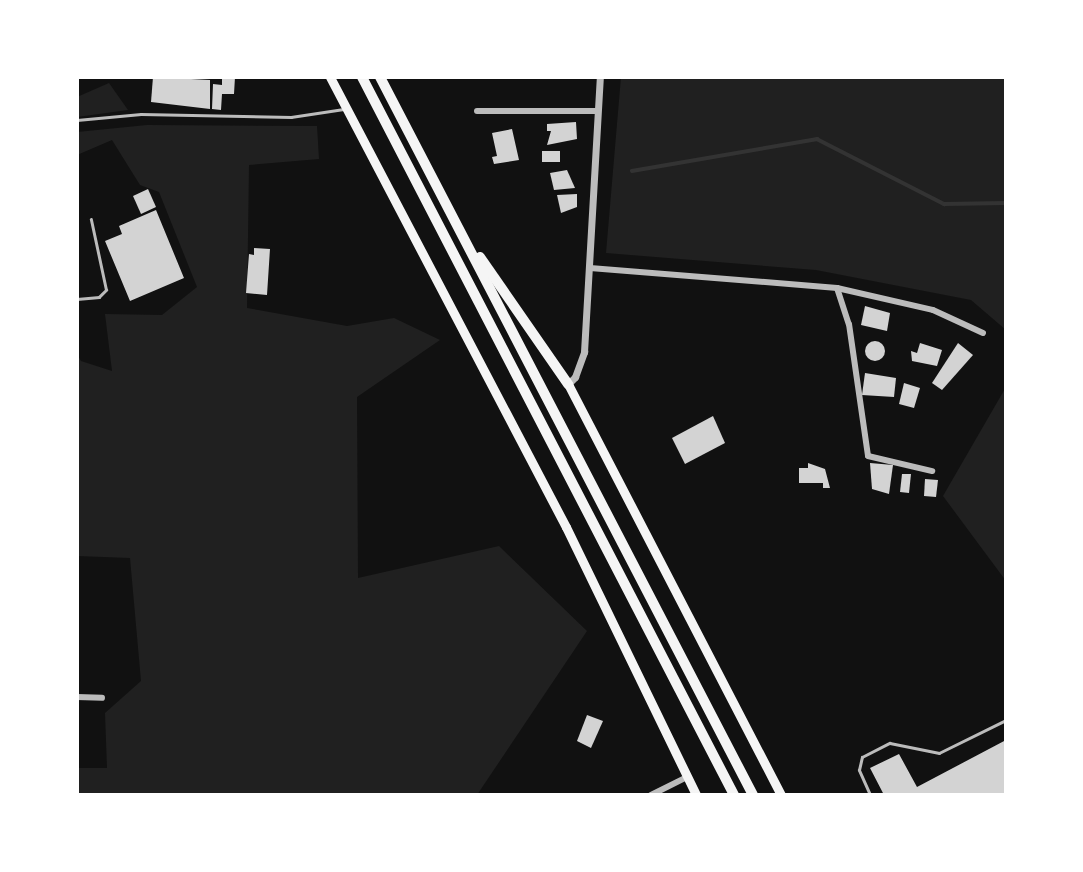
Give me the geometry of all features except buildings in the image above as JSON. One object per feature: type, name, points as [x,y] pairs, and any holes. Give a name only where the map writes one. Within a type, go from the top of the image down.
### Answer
[{"type":"highway","points":[[362,77],[734,795]]},
{"type":"highway","points":[[380,77],[753,795]]},
{"type":"highway","points":[[452,216],[568,384]]},
{"type":"main road","points":[[330,77],[570,536],[696,795]]},
{"type":"main road","points":[[568,384],[781,795]]},
{"type":"street","points":[[568,384],[575,377],[584,352],[600,77]]},
{"type":"street","points":[[477,111],[598,111]]},
{"type":"street","points":[[590,268],[837,288],[933,310],[984,333]]},
{"type":"street","points":[[837,288],[849,324],[868,456],[933,471]]},
{"type":"street","points":[[77,697],[102,698]]},
{"type":"street","points":[[651,795],[687,777]]},
{"type":"lane","points":[[77,120],[141,114],[300,117],[346,108]]},
{"type":"lane","points":[[77,299],[99,297],[107,284],[91,220]]},
{"type":"lane","points":[[870,795],[859,770],[862,757],[890,743],[939,753],[1006,720]]},
{"type":"shaded area","points":[[621,77],[1006,77],[1006,330],[971,300],[816,270],[606,253]]},
{"type":"shaded area","points":[[109,83],[128,110],[77,117],[77,97]]},
{"type":"shaded area","points":[[147,125],[317,126],[319,159],[249,165],[247,308],[347,326],[394,318],[440,340],[357,397],[358,578],[499,546],[587,631],[477,795],[77,795],[77,768],[107,768],[105,713],[141,681],[130,558],[77,556],[77,354],[81,361],[112,371],[105,314],[162,315],[197,287],[159,192],[140,185],[112,140],[77,155],[77,132]]},
{"type":"shaded area","points":[[1006,387],[1006,581],[943,496]]},
{"type":"waterway","points":[[632,171],[817,139],[944,204],[1006,203]]}]
